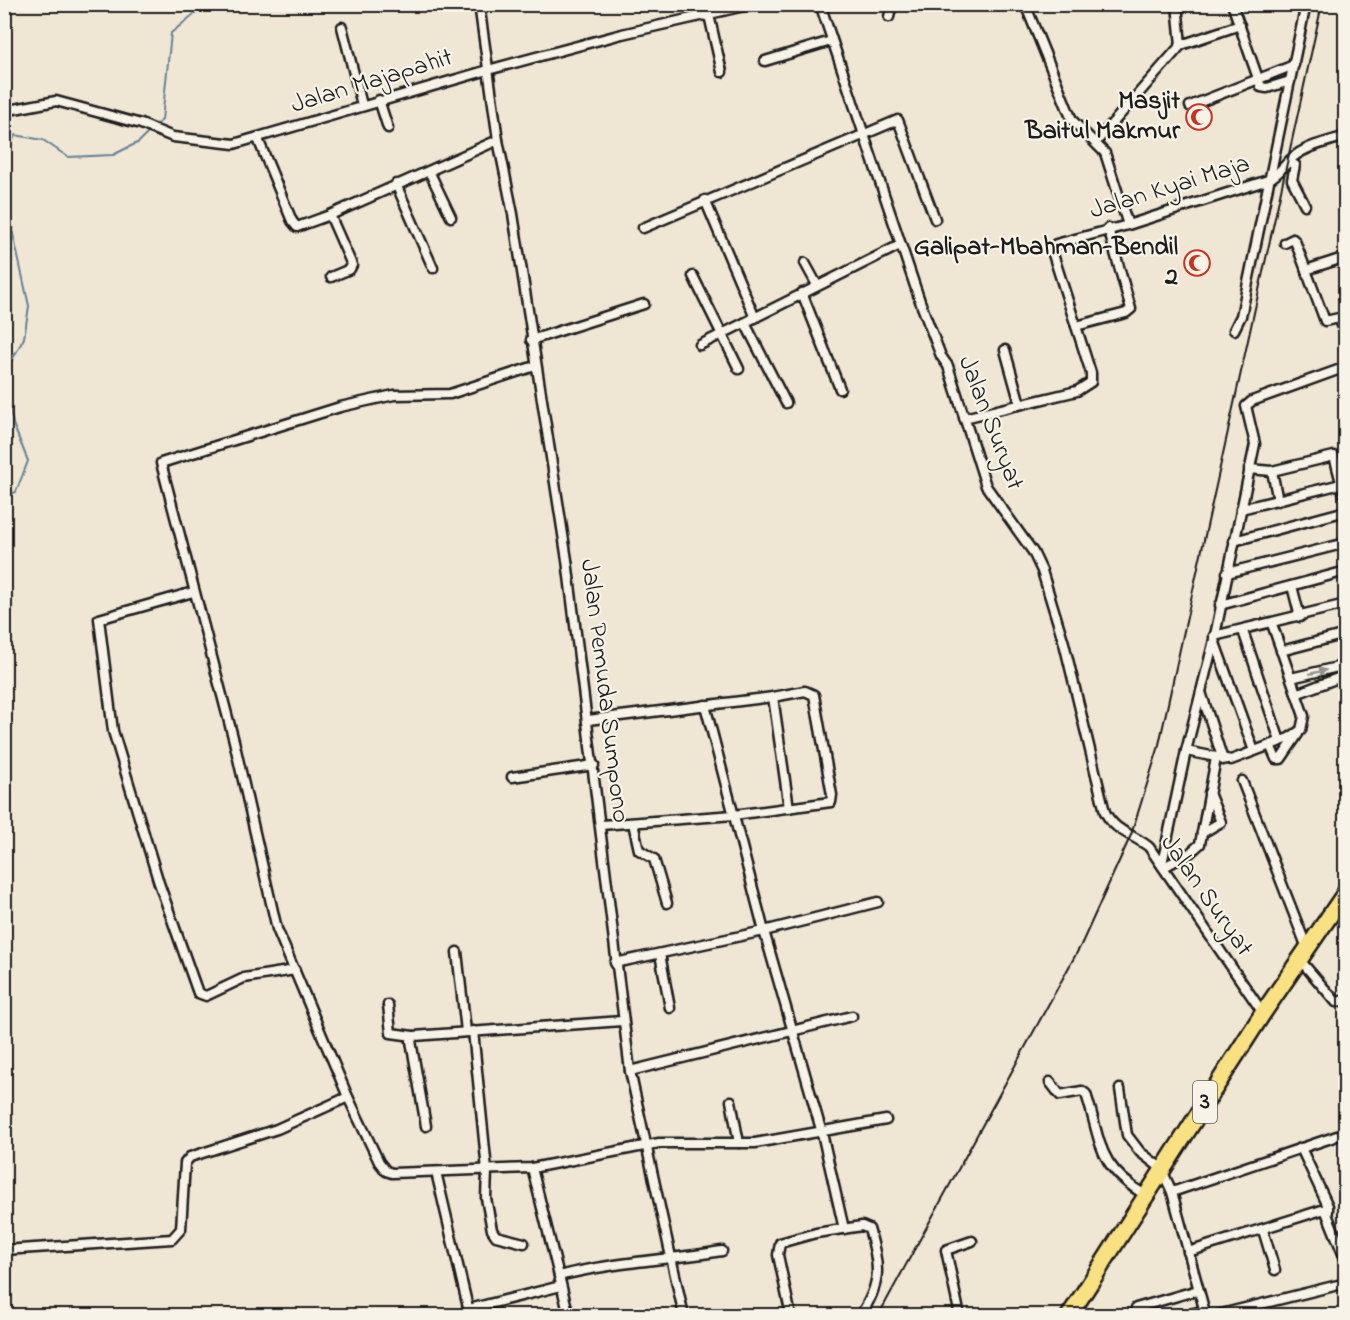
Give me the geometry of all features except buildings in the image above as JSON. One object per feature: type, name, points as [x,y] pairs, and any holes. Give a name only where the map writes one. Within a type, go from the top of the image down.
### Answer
[{"type":"highway","name":"3","points":[[1069,1316],[1161,1168],[1346,892]]},
{"type":"street","name":"Jalan Pemuda Sumpono","points":[[479,4],[498,140],[513,214],[567,560],[594,765],[622,1021],[645,1147],[684,1316]]},
{"type":"street","points":[[702,4],[722,72]]},
{"type":"street","name":"Jalan Majapahit","points":[[4,111],[56,101],[141,124],[173,137],[223,145],[258,139],[379,100],[626,33],[753,4]]},
{"type":"street","name":"Jalan Suryat","points":[[820,4],[900,245],[941,356],[948,366],[986,486],[1033,552],[1042,571],[1064,643],[1105,812],[1116,829],[1140,840],[1163,866],[1263,1013]]},
{"type":"street","points":[[889,17],[892,4]]},
{"type":"street","points":[[1025,4],[1072,120],[1094,140],[1109,163],[1128,225]]},
{"type":"street","points":[[1177,4],[1181,45]]},
{"type":"street","points":[[1232,4],[1257,79],[1264,88],[1290,81]]},
{"type":"street","points":[[1234,330],[1241,316],[1306,4]]},
{"type":"street","points":[[1094,140],[1181,45],[1240,26]]},
{"type":"street","points":[[342,27],[362,105]]},
{"type":"street","points":[[765,61],[831,41]]},
{"type":"street","points":[[1190,106],[1294,65]]},
{"type":"street","points":[[379,100],[388,128]]},
{"type":"street","points":[[643,228],[894,120],[900,122],[935,219]]},
{"type":"street","name":"Jalan Kyai Maja","points":[[964,418],[1077,391],[1091,382],[1091,373],[1053,246],[1108,228],[1128,225],[1268,180],[1283,171],[1289,162],[1306,150],[1346,136]]},
{"type":"street","points":[[258,139],[293,224],[302,226],[498,140]]},
{"type":"street","points":[[1289,162],[1295,165],[1292,180],[1305,206]]},
{"type":"street","points":[[429,171],[451,217]]},
{"type":"street","points":[[396,184],[433,268]]},
{"type":"street","points":[[705,200],[756,318]]},
{"type":"street","points":[[330,215],[352,262],[350,269],[331,276]]},
{"type":"street","points":[[1076,326],[1126,314],[1131,309],[1108,228]]},
{"type":"street","points":[[1285,243],[1293,239],[1295,241],[1325,321],[1339,318],[1346,335]]},
{"type":"street","points":[[700,345],[900,245]]},
{"type":"street","points":[[1306,270],[1346,257]]},
{"type":"street","points":[[805,263],[818,285]]},
{"type":"street","points":[[693,276],[720,336],[739,369]]},
{"type":"street","points":[[802,293],[840,389]]},
{"type":"street","points":[[531,340],[644,304]]},
{"type":"street","points":[[745,323],[786,403]]},
{"type":"street","points":[[1005,350],[1020,404]]},
{"type":"street","points":[[535,366],[450,394],[394,395],[340,407],[161,463],[234,741],[277,928],[375,1156],[386,1171],[435,1172],[532,1168],[660,1143],[739,1143],[822,1133],[886,1120]]},
{"type":"street","points":[[1163,866],[1186,751],[1214,638],[1255,439],[1246,413],[1248,404],[1346,367]]},
{"type":"street","points":[[1249,469],[1272,471],[1334,456],[1346,501]]},
{"type":"street","points":[[1272,471],[1278,501]]},
{"type":"street","points":[[1241,509],[1341,484]]},
{"type":"street","points":[[1234,541],[1346,511]]},
{"type":"street","points":[[1227,573],[1346,543]]},
{"type":"street","points":[[1220,604],[1346,571]]},
{"type":"street","points":[[1292,586],[1300,616]]},
{"type":"street","points":[[194,592],[102,616],[98,624],[113,730],[159,883],[198,993],[208,995],[244,978],[295,969]]},
{"type":"street","points":[[1214,638],[1346,604]]},
{"type":"street","points":[[1270,745],[1276,759],[1281,759],[1305,721],[1272,624]]},
{"type":"street","points":[[1243,631],[1281,741]]},
{"type":"street","points":[[1281,651],[1346,634]]},
{"type":"street","points":[[1214,638],[1254,751]]},
{"type":"street","points":[[1291,678],[1346,665]]},
{"type":"street","points":[[1296,694],[1346,675]]},
{"type":"street","points":[[588,720],[805,691],[814,694],[832,795],[829,803],[734,815],[601,825]]},
{"type":"street","points":[[1163,866],[1196,848],[1203,833],[1209,791],[1219,759],[1201,691]]},
{"type":"street","points":[[773,697],[789,808]]},
{"type":"street","points":[[705,705],[764,931],[822,1133],[844,1229]]},
{"type":"street","points":[[1186,751],[1219,759],[1254,751],[1298,734]]},
{"type":"street","points":[[512,777],[594,765]]},
{"type":"street","points":[[1242,781],[1303,954],[1339,1001]]},
{"type":"street","points":[[1203,833],[1221,822],[1209,791]]},
{"type":"street","points":[[633,823],[639,850],[654,859],[667,903]]},
{"type":"street","points":[[615,963],[764,931],[878,902]]},
{"type":"street","points":[[457,952],[487,1170],[486,1198],[494,1233],[524,1243]]},
{"type":"street","points":[[660,954],[670,1008]]},
{"type":"street","points":[[388,1005],[391,1033],[413,1036],[622,1021]]},
{"type":"street","points":[[630,1071],[852,1016]]},
{"type":"street","points":[[413,1036],[411,1041],[426,1126]]},
{"type":"street","points":[[1050,1082],[1060,1095],[1082,1091],[1086,1094],[1108,1165],[1126,1183],[1145,1195]]},
{"type":"street","points":[[1120,1089],[1127,1135],[1140,1152],[1161,1168],[1172,1192],[1205,1313],[1186,1316]]},
{"type":"street","points":[[4,1250],[176,1237],[181,1229],[185,1163],[193,1156],[277,1129],[348,1097]]},
{"type":"street","points":[[731,1101],[739,1143]]},
{"type":"street","points":[[1172,1192],[1343,1134]]},
{"type":"street","points":[[1301,1148],[1328,1206],[1346,1261]]},
{"type":"street","points":[[532,1168],[569,1316]]},
{"type":"street","points":[[435,1172],[469,1312],[561,1286]]},
{"type":"street","points":[[1188,1252],[1323,1209],[1328,1211]]},
{"type":"street","points":[[791,1316],[778,1246],[785,1241],[862,1226],[869,1229],[879,1272],[876,1288],[860,1316]]},
{"type":"street","points":[[1263,1230],[1275,1270]]},
{"type":"street","points":[[960,1316],[946,1250],[972,1240]]},
{"type":"street","points":[[559,1276],[599,1266],[670,1260],[722,1251]]},
{"type":"street","points":[[1213,1316],[1346,1283]]},
{"type":"street","points":[[1136,1308],[1198,1290]]},
{"type":"waterway","points":[[155,126],[162,120],[171,33],[199,10],[202,4]]},
{"type":"waterway","points":[[4,161],[15,135],[43,140],[68,157],[113,155],[139,142],[151,130]]},
{"type":"waterway","points":[[4,193],[29,306],[24,338],[4,375]]},
{"type":"waterway","points":[[4,378],[13,424],[28,461],[16,492],[4,496]]},
{"type":"railway","points":[[878,1316],[1081,945],[1131,835],[1158,749],[1322,4]]},
{"type":"place","name":"Masjit Baitul Makmur","points":[[1199,117]]},
{"type":"place","name":"Galipat-Mbahman-Bendil 2","points":[[1197,263]]}]
